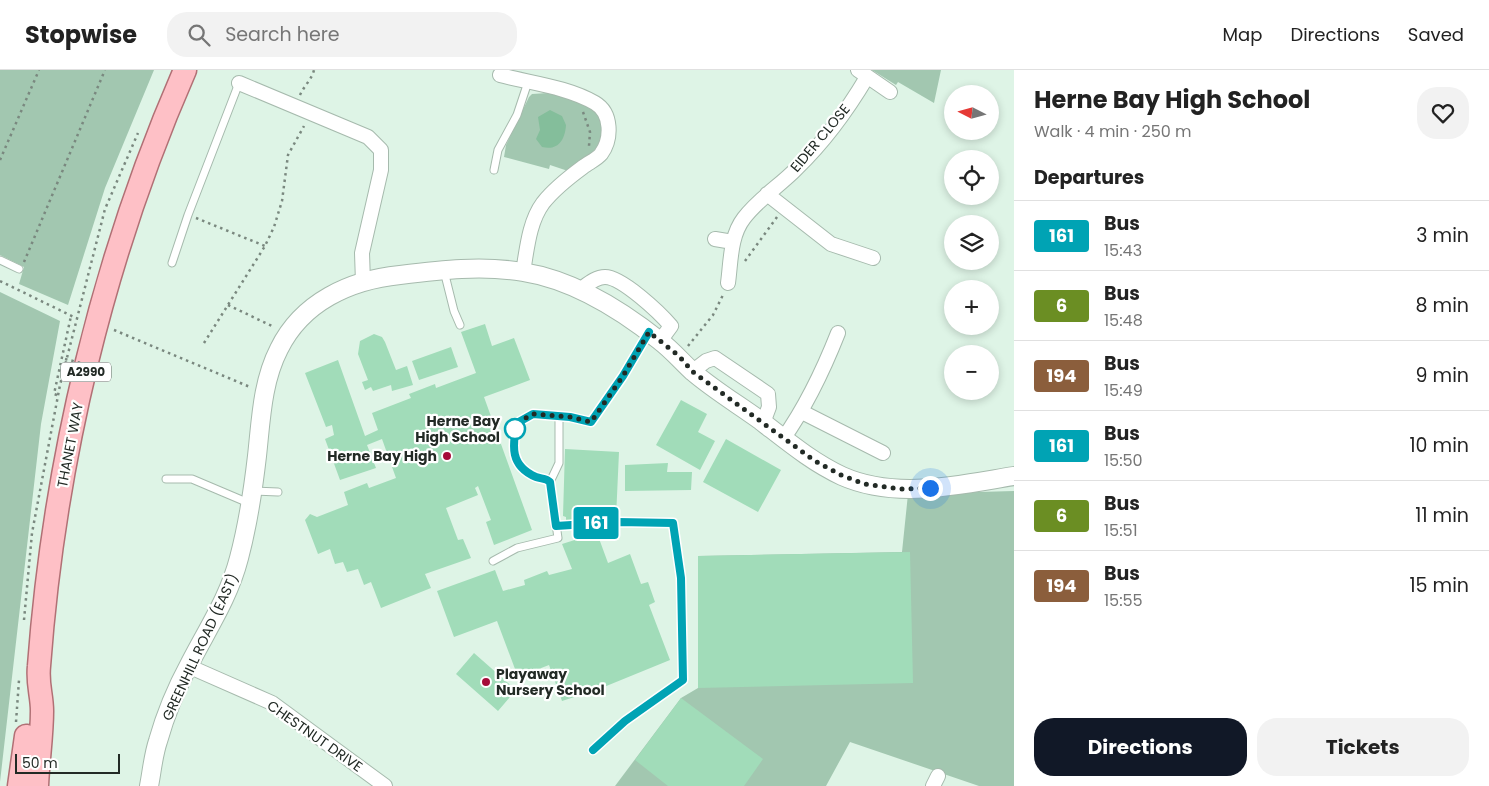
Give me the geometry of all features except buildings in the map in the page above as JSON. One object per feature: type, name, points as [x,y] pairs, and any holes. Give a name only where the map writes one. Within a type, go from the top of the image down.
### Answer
[{"type":"main road","name":"THANET WAY","points":[[37,786],[42,709],[38,686],[45,604],[57,517],[78,402],[97,325],[130,214],[185,70]]},
{"type":"main road","name":"THANET WAY","points":[[19,786],[30,707],[38,686]]},
{"type":"street","points":[[862,74],[890,92]]},
{"type":"street","name":"EIDER CLOSE","points":[[728,284],[733,242],[744,218],[767,194],[796,169],[826,136],[862,74]]},
{"type":"street","points":[[500,75],[563,91],[596,104],[607,119],[609,136],[600,154],[561,184],[540,209],[529,239],[523,272]]},
{"type":"street","points":[[239,83],[368,137],[381,150],[380,170],[362,253],[363,282]]},
{"type":"street","points":[[767,194],[831,244],[873,258]]},
{"type":"street","points":[[714,239],[733,242]]},
{"type":"street","name":"GREENHILL ROAD (EAST)","points":[[149,786],[158,742],[188,666],[223,604],[238,561],[252,498],[265,388],[275,356],[287,334],[301,316],[337,292],[363,282],[391,276],[444,270],[494,269],[523,272],[555,279],[581,289],[655,336],[679,356],[693,372],[815,461],[864,484],[900,489],[944,488],[1014,476]]},
{"type":"street","points":[[581,289],[594,280],[606,277],[620,283],[659,312],[672,326],[655,336]]},
{"type":"street","points":[[783,439],[802,412],[821,378],[838,333]]},
{"type":"street","points":[[693,372],[706,361],[715,358],[768,394],[769,407],[764,423]]},
{"type":"street","points":[[802,412],[883,453]]},
{"type":"street","name":"CHESTNUT DRIVE","points":[[188,666],[272,703],[385,786]]},
{"type":"lane","points":[[494,170],[498,150],[517,115],[528,82]]},
{"type":"lane","points":[[172,263],[188,215],[239,83]]},
{"type":"lane","points":[[0,260],[19,268]]},
{"type":"lane","points":[[444,270],[454,311],[460,324]]},
{"type":"lane","points":[[550,482],[527,471],[518,462],[512,450],[517,423],[533,414],[591,422],[623,376],[655,336]]},
{"type":"lane","points":[[493,561],[517,548],[558,538],[550,482],[559,463],[558,416]]},
{"type":"lane","points":[[166,479],[192,479],[252,498],[278,492]]},
{"type":"lane","points":[[556,526],[618,522],[673,523],[681,578],[683,680],[625,721],[593,750]]},
{"type":"path","points":[[0,160],[39,70]]},
{"type":"path","points":[[19,268],[24,262],[105,70]]},
{"type":"path","points":[[297,108],[300,95],[306,83],[312,77],[314,70]]},
{"type":"path","points":[[582,110],[590,132],[588,150],[582,168]]},
{"type":"path","points":[[204,343],[265,246],[282,201],[288,155],[311,113]]},
{"type":"path","points":[[679,356],[713,315],[728,284],[784,207]]},
{"type":"path","points":[[188,215],[265,246]]},
{"type":"path","points":[[0,282],[71,316],[54,394],[57,394],[66,359],[101,368]]},
{"type":"path","points":[[228,305],[287,334]]},
{"type":"path","points":[[114,330],[236,382],[255,389],[256,386],[265,388]]},
{"type":"shaded area","points":[[0,70],[154,70],[105,188],[68,305],[19,284],[24,267],[0,255]]},
{"type":"shaded area","points":[[872,70],[941,70],[934,103],[898,82],[896,85]]},
{"type":"shaded area","points":[[548,93],[567,98],[589,108],[598,114],[603,122],[604,132],[600,143],[589,155],[568,171],[550,165],[549,169],[504,157],[506,145],[529,97],[532,94]]},
{"type":"shaded area","points":[[550,110],[562,116],[566,125],[560,143],[548,148],[542,147],[536,139],[540,130],[538,117]]},
{"type":"shaded area","points":[[0,292],[60,321],[41,424],[0,782]]},
{"type":"shaded area","points":[[1014,491],[1014,786],[979,786],[850,742],[826,786],[615,786],[681,698],[698,688],[698,556],[902,552],[908,494]]},
{"type":"bus line","name":"161","points":[[593,750],[625,721],[683,680],[681,578],[673,523],[618,522],[556,526],[550,482],[535,476],[518,462],[512,450],[514,434],[517,423],[533,414],[570,417],[591,422],[623,376],[649,332]]},
{"type":"place","name":"Herne Bay High School","points":[[515,429]]},
{"type":"place","name":"Herne Bay High","points":[[447,456]]},
{"type":"place","name":"Playaway Nursery School","points":[[486,682]]},
{"type":"route","points":[[515,429],[514,434],[517,423],[533,414],[570,417],[591,422],[623,376],[649,332],[679,356],[693,372],[815,461],[841,475],[864,484],[900,489],[930,488]]}]
